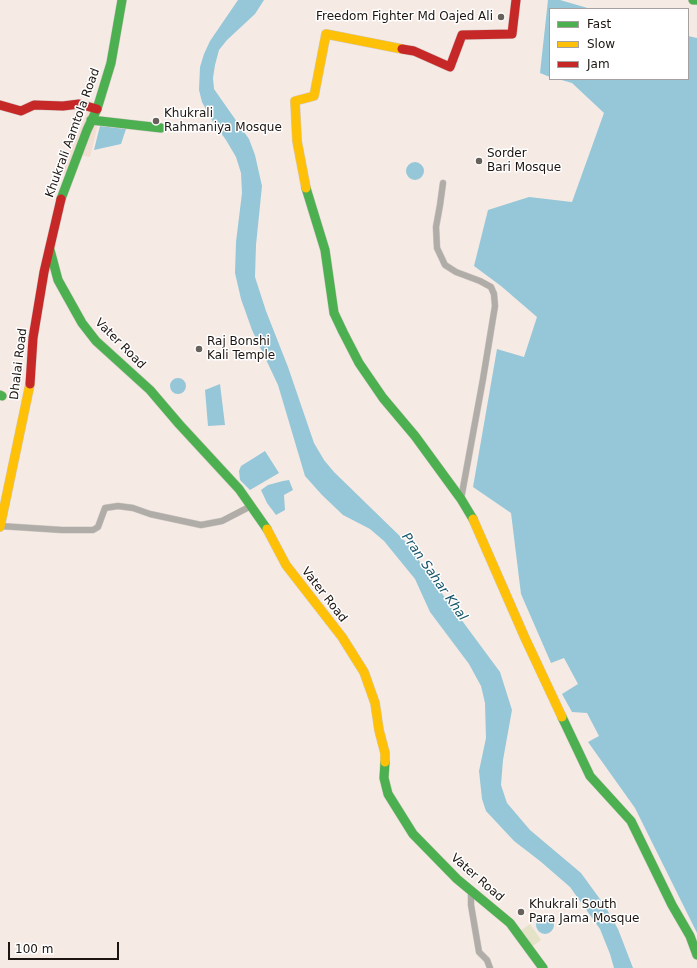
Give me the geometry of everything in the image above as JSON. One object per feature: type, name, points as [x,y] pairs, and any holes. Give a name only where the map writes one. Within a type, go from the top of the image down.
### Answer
[{"type":"street","name":"Khukrali Aamtola Road","points":[[50,250],[62,195],[91,120],[97,109],[111,63],[122,0]]},
{"type":"street","points":[[516,0],[512,34],[462,35],[450,67],[414,51],[326,34],[314,96],[295,101],[297,141],[304,181],[325,250],[334,313],[359,363],[383,398],[415,436],[461,499],[476,524],[524,638],[590,776],[631,821],[672,905],[690,936],[697,956]]},
{"type":"street","points":[[0,105],[11,110],[21,112],[34,105],[63,106],[79,104],[97,109]]},
{"type":"street","points":[[91,120],[161,128]]},
{"type":"street","points":[[443,183],[436,227],[437,248],[445,265],[456,272],[480,281],[491,288],[494,294],[495,306],[461,499]]},
{"type":"street","name":"Vater Road","points":[[50,250],[58,280],[82,323],[96,341],[110,355],[125,366],[150,390],[179,424],[216,463],[251,506],[274,540],[286,565],[342,637],[364,672],[375,703],[379,730],[385,753],[384,778],[388,794],[396,810],[413,834],[457,879],[510,923],[542,968]]},
{"type":"street","name":"Dhalai Road","points":[[0,527],[31,380],[31,359],[34,338],[44,272],[50,250]]},
{"type":"street","points":[[0,527],[93,530],[98,527],[105,508],[118,506],[133,508],[150,514],[201,525],[222,521],[251,506]]},
{"type":"street","points":[[471,890],[471,906],[480,952],[487,960],[490,968]]},
{"type":"shaded area","points":[[89,108],[95,110],[68,175],[62,172]]},
{"type":"shaded area","points":[[91,123],[98,124],[90,157],[78,155]]},
{"type":"shaded area","points":[[530,924],[541,940],[530,948],[519,932]]},
{"type":"water","points":[[238,0],[264,0],[255,14],[227,40],[219,50],[213,78],[214,89],[249,139],[255,155],[262,186],[256,245],[255,277],[314,443],[324,460],[334,472],[408,544],[432,580],[500,672],[512,710],[503,760],[501,785],[507,803],[530,830],[581,873],[605,906],[618,929],[633,968],[614,968],[600,929],[570,887],[514,841],[486,811],[482,799],[479,771],[486,738],[485,703],[481,686],[469,664],[430,612],[415,579],[384,541],[370,529],[343,515],[305,476],[278,385],[252,330],[241,299],[235,273],[236,242],[242,193],[241,173],[236,157],[213,122],[202,102],[199,90],[200,67],[204,54],[210,41]]},
{"type":"water","points":[[548,0],[560,0],[588,8],[549,8],[549,77],[540,73]]},
{"type":"water","points":[[689,36],[697,38],[697,933],[635,808],[588,742],[599,736],[587,713],[572,712],[562,694],[578,684],[564,658],[551,663],[521,594],[511,513],[473,487],[497,349],[524,357],[537,317],[501,286],[474,266],[488,210],[529,197],[572,202],[604,113],[572,83],[562,80],[689,80]]},
{"type":"water","points":[[100,126],[126,129],[121,144],[94,150]]},
{"type":"water","points":[[415,162],[421,165],[424,171],[421,177],[415,180],[409,177],[406,171],[409,165]]},
{"type":"water","points":[[178,378],[184,380],[186,386],[184,392],[178,394],[172,392],[170,386],[172,380]]},
{"type":"water","points":[[220,384],[225,425],[208,426],[205,390]]},
{"type":"water","points":[[265,451],[279,473],[250,490],[240,480],[239,471],[241,466]]},
{"type":"water","points":[[289,480],[293,490],[284,495],[285,510],[276,515],[267,503],[261,490],[268,485]]},
{"type":"water","points":[[545,916],[549,917],[553,921],[553,929],[549,933],[545,934],[541,933],[537,929],[536,925],[537,921],[541,917]]},
{"type":"traffic: fast","points":[[61,199],[87,130],[97,109],[111,63],[122,0]]},
{"type":"traffic: fast","points":[[91,120],[161,128]]},
{"type":"traffic: fast","points":[[306,188],[325,250],[334,313],[343,332],[359,363],[383,398],[415,436],[461,499],[473,519]]},
{"type":"traffic: fast","points":[[50,250],[58,280],[82,323],[96,341],[150,390],[239,489],[267,529]]},
{"type":"traffic: fast","points":[[562,717],[590,776],[631,821],[672,905],[690,936],[697,955]]},
{"type":"traffic: fast","points":[[385,762],[384,778],[388,794],[413,834],[457,879],[510,923],[543,968]]},
{"type":"traffic: slow","points":[[306,188],[297,141],[295,101],[314,96],[326,34],[402,49]]},
{"type":"traffic: slow","points":[[0,527],[30,384]]},
{"type":"traffic: slow","points":[[473,519],[525,638],[562,717]]},
{"type":"traffic: slow","points":[[267,529],[286,565],[342,637],[364,672],[375,703],[379,730],[385,753],[385,762]]},
{"type":"traffic: jam","points":[[402,49],[414,51],[450,67],[462,35],[512,34],[516,0]]},
{"type":"traffic: jam","points":[[0,105],[21,111],[34,105],[63,106],[79,104],[97,109]]},
{"type":"traffic: jam","points":[[30,384],[33,338],[44,272],[61,199]]},
{"type":"place","name":"Freedom Fighter Md Oajed Ali","points":[[501,17]]},
{"type":"place","name":"Khukrali Rahmaniya Mosque","points":[[156,121]]},
{"type":"place","name":"Sorder Bari Mosque","points":[[479,161]]},
{"type":"place","name":"Raj Bonshi Kali Temple","points":[[199,349]]},
{"type":"place","name":"Khukrali South Para Jama Mosque","points":[[521,912]]},
{"type":"water label","name":"Pran Sahar Khal","points":[[434,577]]}]
